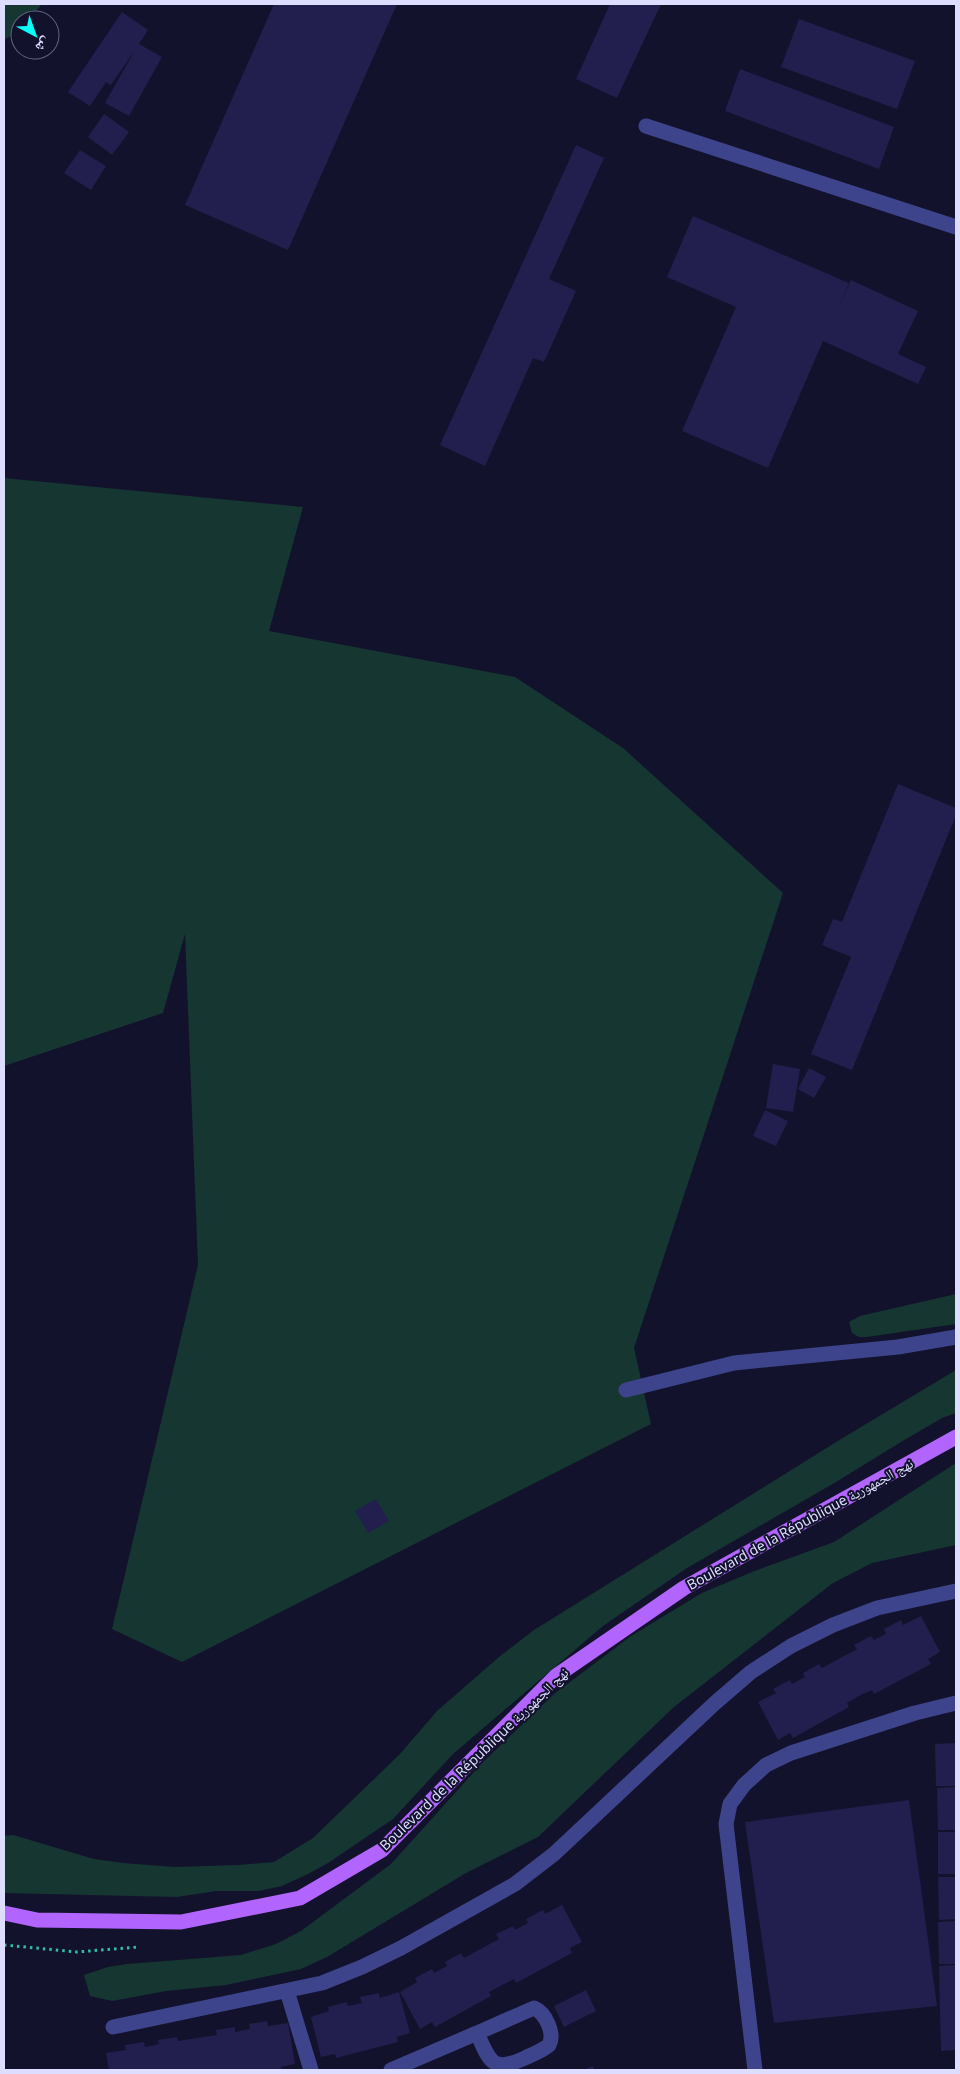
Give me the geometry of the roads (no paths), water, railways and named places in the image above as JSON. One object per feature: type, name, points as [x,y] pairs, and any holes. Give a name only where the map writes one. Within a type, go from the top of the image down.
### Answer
[{"type":"main road","name":"Boulevard de la République نهج الجمهورية","points":[[4,1913],[37,1920],[181,1922],[300,1898],[382,1850],[471,1759],[564,1671],[684,1588],[956,1437]]},
{"type":"street","points":[[646,126],[956,227]]},
{"type":"street","points":[[626,1390],[734,1363],[898,1347],[956,1337]]},
{"type":"street","points":[[113,2027],[322,1983],[362,1967],[432,1931],[515,1884],[554,1854],[751,1672],[791,1646],[833,1625],[877,1608],[956,1591]]},
{"type":"street","points":[[756,2070],[726,1824],[730,1804],[744,1785],[766,1765],[792,1753],[915,1713],[956,1703]]},
{"type":"street","points":[[288,1991],[311,2070]]},
{"type":"street","points":[[392,2070],[534,2008],[542,2013],[552,2038],[546,2048],[513,2063],[501,2065],[496,2064],[488,2056],[477,2034]]}]
